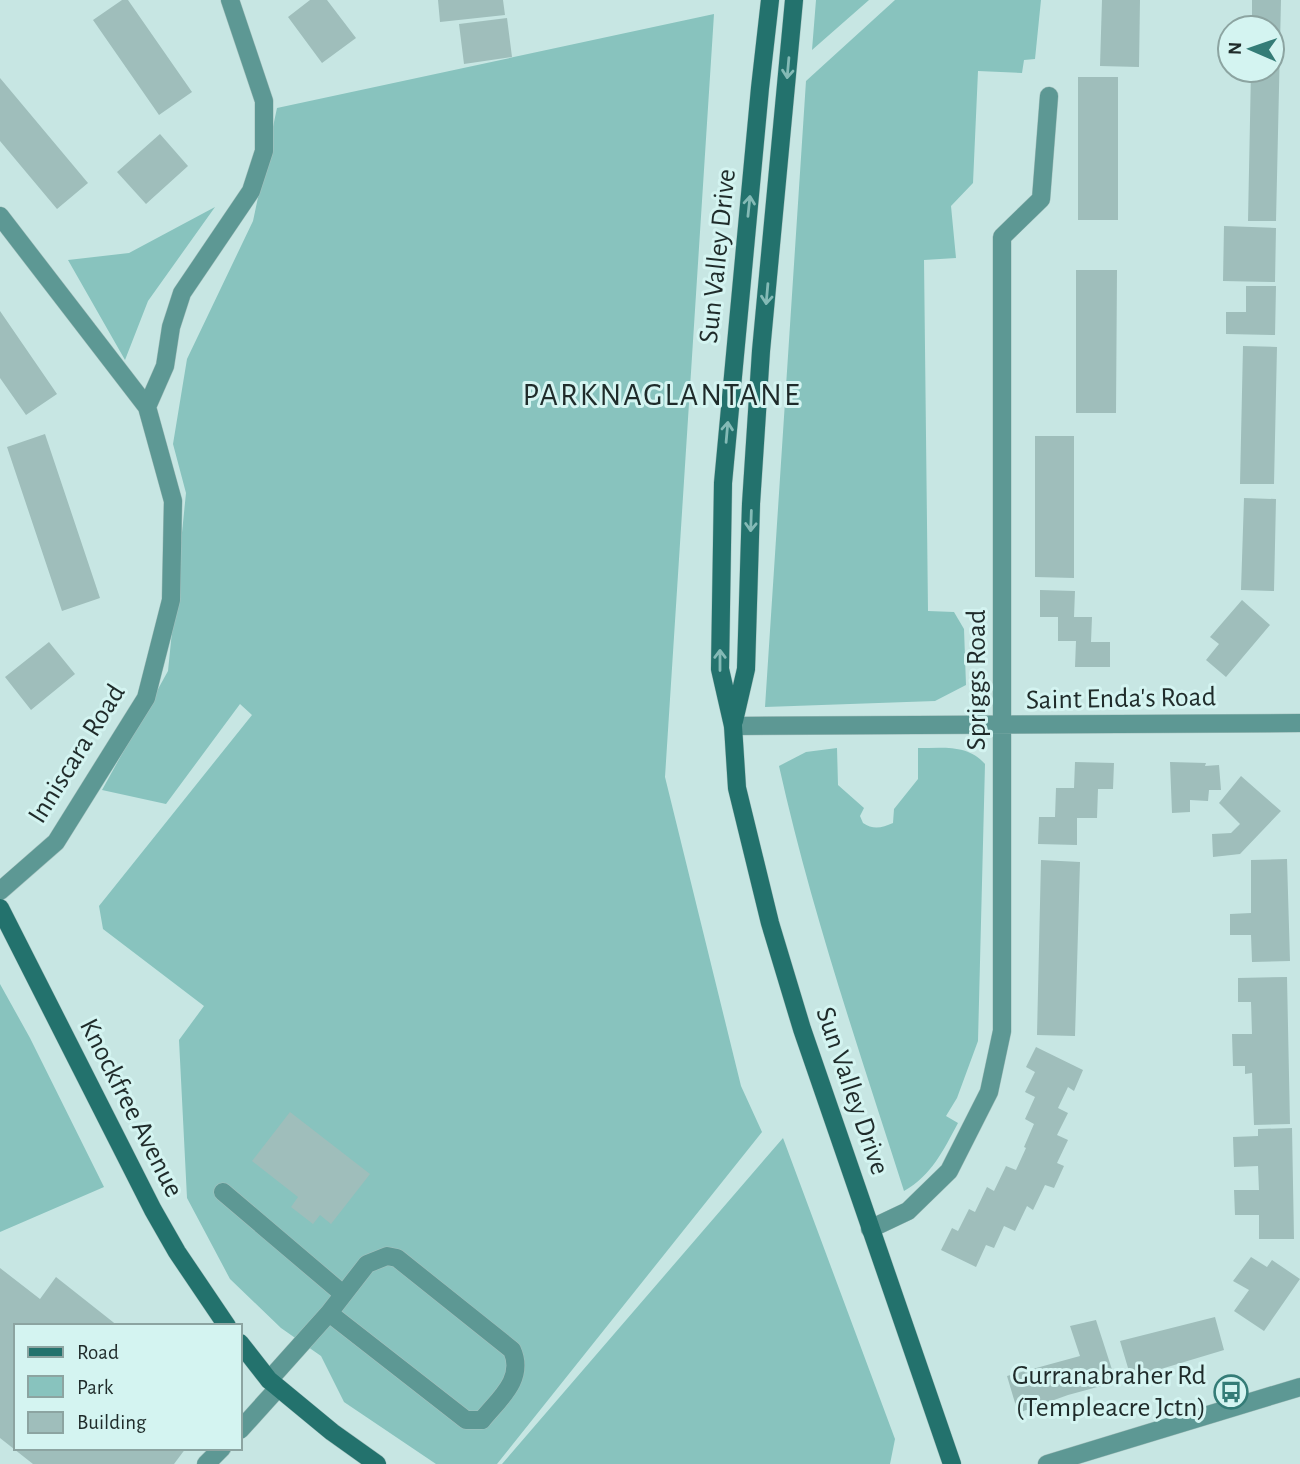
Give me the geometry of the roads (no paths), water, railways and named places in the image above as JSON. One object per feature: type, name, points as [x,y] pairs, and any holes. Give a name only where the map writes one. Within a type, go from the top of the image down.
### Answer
[{"type":"street","points":[[147,408],[165,366],[171,327],[182,293],[251,191],[264,151],[264,102],[230,0]]},
{"type":"street","name":"Sun Valley Drive","points":[[771,0],[723,483],[720,669],[733,726],[737,788],[769,923],[802,1029],[952,1464]]},
{"type":"street","name":"Sun Valley Drive","points":[[733,726],[746,669],[751,503],[760,375],[794,0]]},
{"type":"street","name":"Spriggs Road","points":[[870,1229],[908,1211],[949,1171],[989,1092],[1002,1031],[1002,237],[1041,199],[1049,96]]},
{"type":"street","name":"Inniscara Road","points":[[0,216],[147,408],[173,500],[171,600],[146,698],[56,842],[0,891]]},
{"type":"street","points":[[733,372],[760,375]]},
{"type":"street","name":"Saint Enda's Road","points":[[733,726],[1300,723]]},
{"type":"street","name":"Knockfree Avenue","points":[[0,908],[171,1242],[226,1324]]},
{"type":"street","points":[[223,1192],[343,1294]]},
{"type":"street","points":[[242,1427],[273,1384],[367,1264],[387,1256],[397,1258],[512,1350],[517,1360],[516,1372],[510,1385],[482,1420],[466,1420],[329,1313]]},
{"type":"street","points":[[242,1345],[273,1384],[377,1464]]},
{"type":"street","points":[[1047,1464],[1300,1387]]},
{"type":"street","points":[[206,1464],[220,1450]]},
{"type":"place","name":"Gurranabraher Rd (Templeacre Jctn)","points":[[1231,1392]]},
{"type":"district","name":"PARKNAGLANTANE","points":[[662,395]]}]
